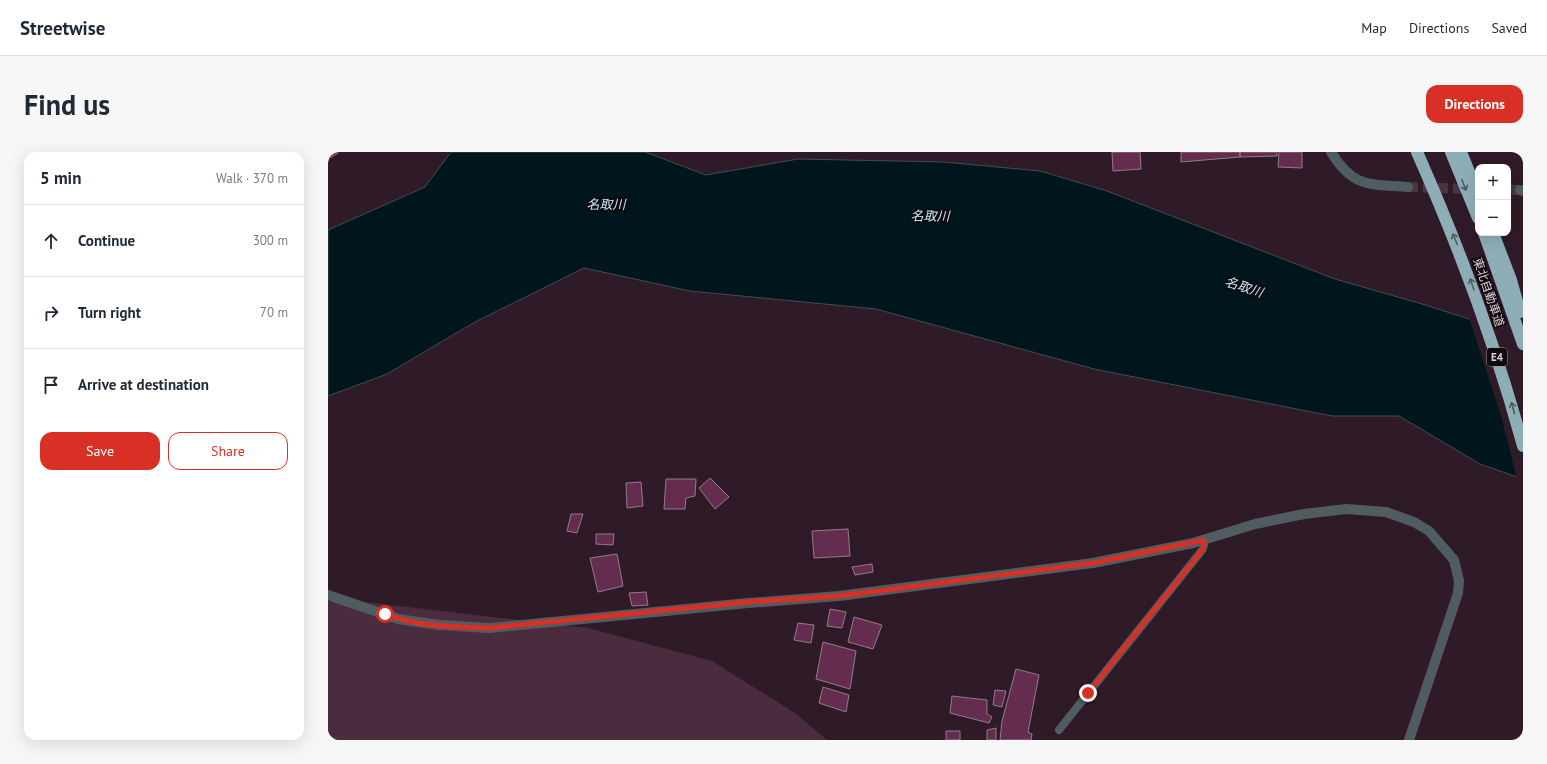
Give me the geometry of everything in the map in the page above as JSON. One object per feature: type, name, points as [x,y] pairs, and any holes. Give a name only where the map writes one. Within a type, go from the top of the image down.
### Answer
[{"type":"highway","points":[[1413,152],[1442,209]]},
{"type":"highway","name":"東北自動車道","points":[[1417,152],[1467,269],[1510,397],[1523,446]]},
{"type":"highway","points":[[1451,152],[1475,211]]},
{"type":"highway","points":[[1461,152],[1475,187]]},
{"type":"highway","name":"東北自動車道","points":[[1485,236],[1506,279],[1523,344]]},
{"type":"highway","points":[[1494,236],[1506,279],[1523,325]]},
{"type":"street","points":[[1331,152],[1339,166],[1348,175],[1360,182],[1408,187]]},
{"type":"street","points":[[328,595],[398,619],[439,625],[489,628],[748,602],[839,596],[1093,563],[1204,540],[1254,524],[1304,514],[1346,509],[1386,512],[1414,522],[1429,531],[1454,560],[1459,581],[1458,593],[1409,740]]},
{"type":"lane","points":[[1059,730],[1203,549],[1204,540]]},
{"type":"shaded area","points":[[328,601],[373,603],[588,628],[712,661],[795,713],[827,740],[328,740]]},
{"type":"water","name":"名取川","points":[[451,152],[645,152],[706,175],[798,159],[944,162],[1040,171],[1107,191],[1335,279],[1422,304],[1523,336],[1523,479],[1480,464],[1399,416],[1332,416],[1094,369],[876,309],[690,291],[584,268],[475,322],[387,374],[328,396],[328,230],[425,187]]},
{"type":"pier","points":[[1469,317],[1523,334],[1523,481],[1517,479],[1501,416]]},
{"type":"building","points":[[328,152],[337,152],[338,153],[328,159]]},
{"type":"building","points":[[1112,152],[1140,152],[1141,169],[1113,171]]},
{"type":"building","points":[[1181,152],[1240,152],[1240,157],[1181,162]]},
{"type":"building","points":[[1240,152],[1277,152],[1277,156],[1240,157]]},
{"type":"building","points":[[1279,152],[1302,152],[1302,168],[1278,167]]},
{"type":"building","points":[[710,478],[729,497],[715,509],[699,488]]},
{"type":"building","points":[[666,479],[696,479],[695,496],[686,498],[685,509],[664,509]]},
{"type":"building","points":[[641,482],[643,506],[627,508],[626,483]]},
{"type":"building","points":[[571,514],[583,514],[577,533],[567,531]]},
{"type":"building","points":[[848,529],[850,556],[814,558],[812,531]]},
{"type":"building","points":[[596,534],[614,534],[613,545],[596,544]]},
{"type":"building","points":[[617,554],[623,586],[598,592],[590,558]]},
{"type":"building","points":[[872,564],[873,572],[855,575],[852,567]]},
{"type":"building","points":[[646,592],[648,605],[632,606],[629,593]]},
{"type":"building","points":[[830,609],[846,612],[842,628],[827,626]]},
{"type":"building","points":[[854,617],[882,625],[873,649],[848,642]]},
{"type":"building","points":[[798,623],[814,625],[811,643],[794,640]]},
{"type":"building","points":[[823,642],[856,651],[850,689],[816,679]]},
{"type":"building","points":[[1016,669],[1039,675],[1028,732],[1032,734],[1031,740],[1000,740],[1002,721]]},
{"type":"building","points":[[823,687],[849,695],[846,712],[819,703]]},
{"type":"building","points":[[995,690],[1006,691],[1002,707],[993,705]]},
{"type":"building","points":[[952,696],[987,700],[987,714],[992,717],[989,723],[950,713]]},
{"type":"building","points":[[996,728],[996,740],[987,740],[987,730]]},
{"type":"building","points":[[946,731],[960,731],[960,740],[946,740]]},
{"type":"tunnel","points":[[1408,187],[1472,189]]},
{"type":"tunnel","points":[[1511,190],[1520,190]]},
{"type":"route","points":[[385,614],[398,619],[414,622],[459,627],[489,628],[748,602],[839,596],[1093,563],[1204,540],[1203,549],[1088,693]]}]
